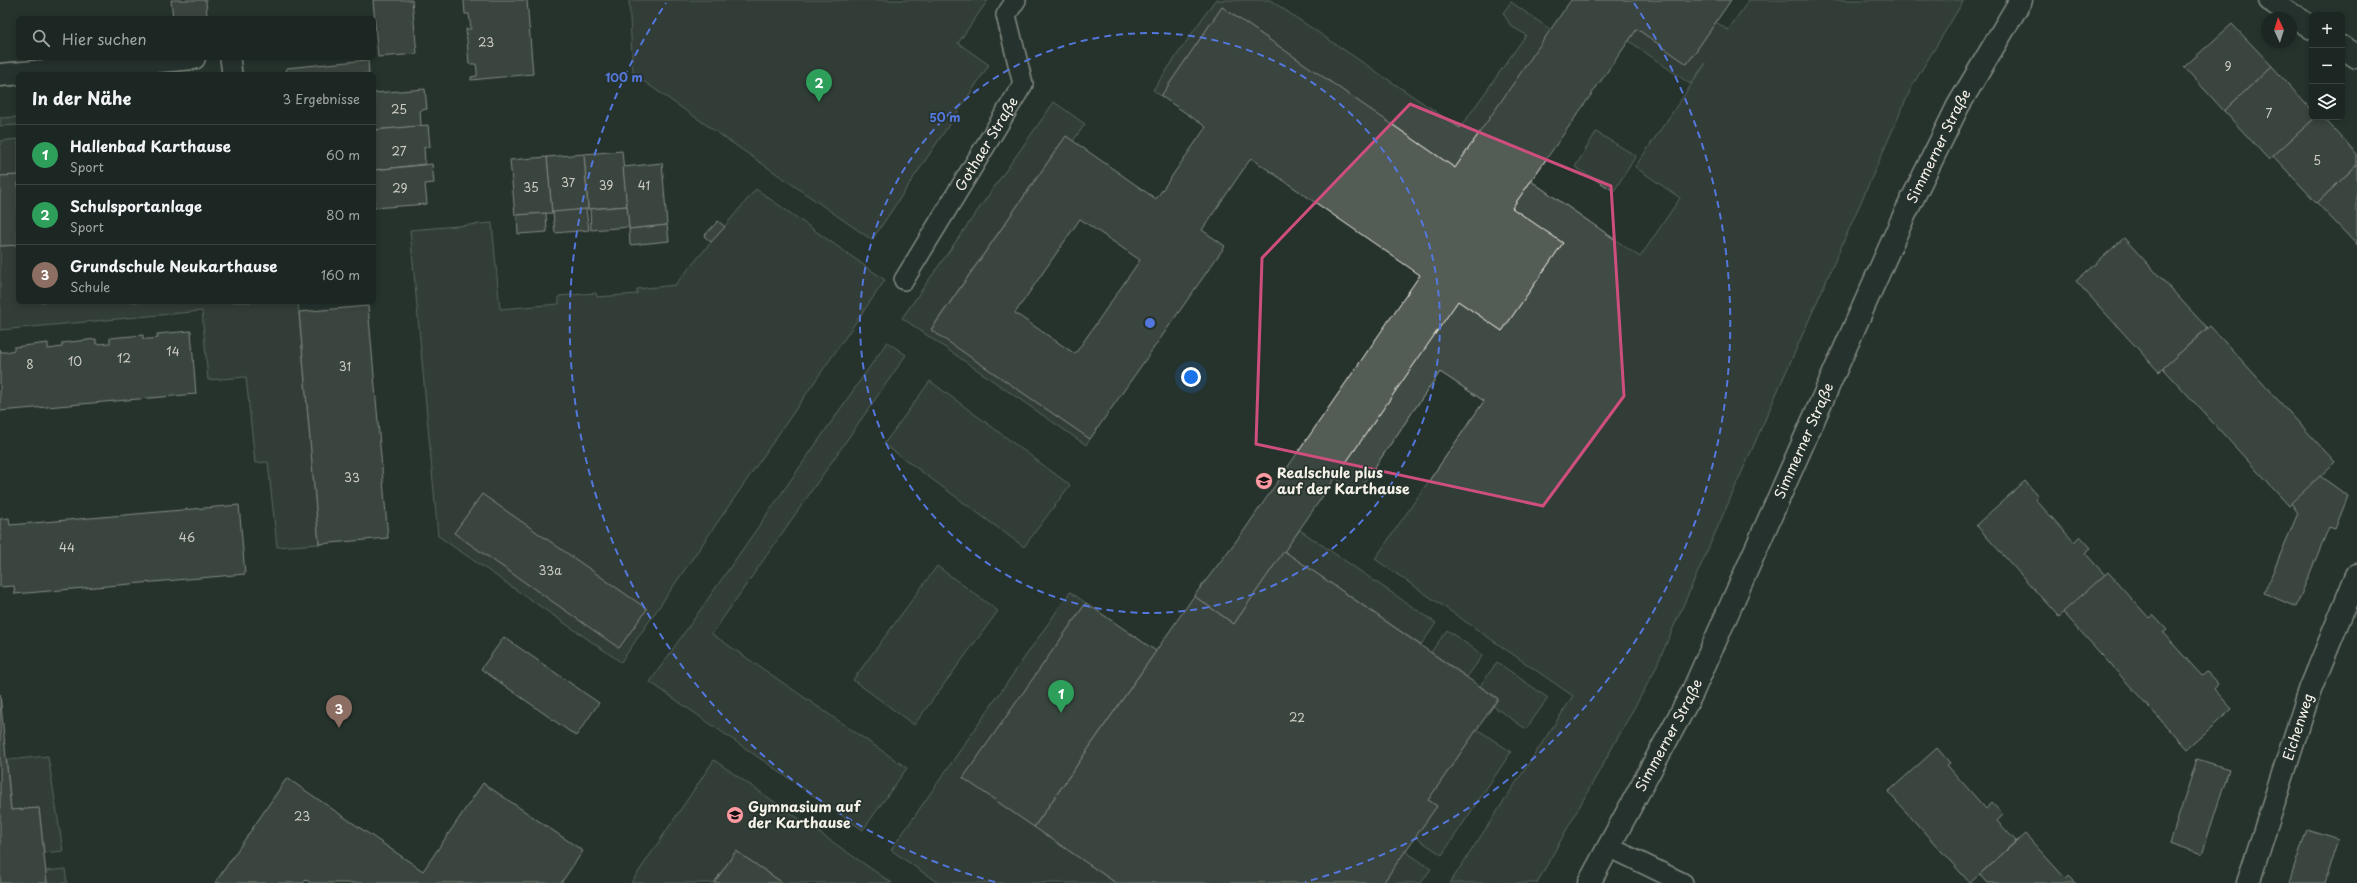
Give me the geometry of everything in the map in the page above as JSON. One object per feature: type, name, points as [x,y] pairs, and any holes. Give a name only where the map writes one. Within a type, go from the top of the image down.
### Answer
[{"type":"street","name":"Simmerner Straße","points":[[1589,883],[1692,693],[1902,220],[1958,106],[2021,0]]},
{"type":"street","points":[[2270,0],[2309,26]]},
{"type":"street","points":[[2344,48],[2357,57]]},
{"type":"street","points":[[34,72],[171,60]]},
{"type":"street","points":[[0,75],[16,74]]},
{"type":"street","name":"Eichenweg","points":[[2248,883],[2310,690],[2357,575]]},
{"type":"lane","name":"Gothaer Straße","points":[[904,280],[1023,84],[1006,15],[1016,0]]},
{"type":"lane","points":[[230,60],[232,72]]},
{"type":"lane","points":[[1609,847],[1683,883]]},
{"type":"highlighted area","points":[[1410,104],[1611,186],[1624,396],[1543,506],[1256,444],[1262,258]]},
{"type":"shaded area","points":[[629,0],[988,0],[958,43],[989,65],[872,240],[633,74]]},
{"type":"shaded area","points":[[1215,0],[1270,0],[1460,128],[1526,35],[1511,26],[1503,13],[1511,2],[1551,30],[1455,168],[1222,7],[1161,96],[1153,90]]},
{"type":"shaded area","points":[[1749,0],[1964,0],[1912,86],[1653,674],[1537,883],[1450,883],[1573,696],[1375,559],[1484,401],[1440,372],[1357,493],[1335,478],[1458,301],[1502,331],[1563,243],[1512,208],[1531,181],[1640,257],[1680,198],[1635,167],[1706,63],[1690,84],[1629,41],[1637,29],[1687,64],[1716,22],[1728,30]]},
{"type":"shaded area","points":[[1054,102],[1085,124],[1073,141],[1066,136],[931,329],[1090,439],[1086,445],[902,318]]},
{"type":"shaded area","points":[[16,117],[16,125],[0,126],[0,118]]},
{"type":"shaded area","points":[[1596,132],[1636,156],[1614,191],[1575,167]]},
{"type":"shaded area","points":[[16,139],[16,175],[0,176],[0,141]]},
{"type":"shaded area","points":[[756,189],[885,280],[621,662],[438,536],[410,230],[492,223],[500,309],[559,304],[559,296],[596,293],[597,297],[637,294],[637,289],[675,285]]},
{"type":"shaded area","points":[[16,245],[16,304],[298,304],[319,544],[277,547],[268,462],[255,463],[246,377],[208,380],[202,311],[0,330],[0,246]]},
{"type":"shaded area","points":[[887,342],[906,355],[712,634],[907,768],[863,830],[650,682]]},
{"type":"shaded area","points":[[930,381],[1070,485],[1024,547],[884,444]]},
{"type":"shaded area","points":[[1300,530],[1436,623],[1421,645],[1284,551]]},
{"type":"shaded area","points":[[937,566],[998,611],[914,725],[853,680]]},
{"type":"shaded area","points":[[1070,592],[1086,603],[964,778],[1116,883],[938,883],[891,850]]},
{"type":"shaded area","points":[[1447,630],[1483,655],[1467,677],[1431,652]]},
{"type":"shaded area","points":[[1497,662],[1548,698],[1526,729],[1493,706],[1498,698],[1480,686]]},
{"type":"shaded area","points":[[1477,729],[1511,752],[1442,855],[1415,837],[1437,806],[1428,800]]},
{"type":"shaded area","points":[[48,756],[63,851],[44,853],[39,808],[11,810],[7,760]]},
{"type":"shaded area","name":"Gymnasium auf der Karthause","points":[[714,760],[892,883],[783,883],[736,851],[714,883],[631,883]]},
{"type":"shaded area","points":[[1405,851],[1431,869],[1421,883],[1383,883]]},
{"type":"shaded area","points":[[65,869],[67,883],[47,883],[45,871]]},
{"type":"building","points":[[171,0],[206,0],[207,16],[173,16]]},
{"type":"building","points":[[373,0],[412,0],[417,54],[378,57],[376,16],[374,16]]},
{"type":"building","points":[[464,0],[527,0],[533,74],[471,80],[471,77],[477,76],[477,71],[476,64],[469,64],[466,29],[471,29],[469,14],[465,14]]},
{"type":"building","points":[[1571,0],[1731,0],[1687,64],[1637,29],[1512,208],[1563,243],[1502,331],[1458,301],[1234,624],[1194,596],[1243,532],[1420,275],[1251,158],[1202,230],[1225,246],[1090,439],[931,330],[1066,136],[1156,199],[1206,127],[1161,96],[1222,7],[1455,168]],"holes":[[[1080,219],[1140,260],[1075,354],[1015,313]]]},
{"type":"building","points":[[2232,24],[2272,66],[2224,111],[2184,67]]},
{"type":"building","points":[[368,60],[369,72],[287,72],[286,68]]},
{"type":"building","points":[[2272,66],[2309,108],[2309,120],[2313,120],[2269,160],[2224,111]]},
{"type":"building","points":[[425,89],[427,109],[420,110],[421,126],[376,130],[376,93]]},
{"type":"building","points":[[2313,120],[2326,120],[2357,154],[2357,165],[2317,203],[2273,156]]},
{"type":"building","points":[[428,125],[430,147],[424,147],[425,164],[376,170],[376,130]]},
{"type":"building","points":[[622,151],[627,206],[588,209],[584,154]]},
{"type":"building","points":[[584,154],[588,209],[552,213],[547,157]]},
{"type":"building","points":[[547,157],[552,213],[515,215],[510,160]]},
{"type":"building","points":[[662,163],[667,225],[629,229],[623,167]]},
{"type":"building","points":[[432,164],[434,183],[425,184],[427,204],[376,208],[376,170]]},
{"type":"building","points":[[2357,165],[2357,245],[2317,203]]},
{"type":"building","points":[[16,175],[16,245],[0,246],[0,176]]},
{"type":"building","points":[[627,206],[629,227],[591,230],[590,209]]},
{"type":"building","points":[[586,209],[589,230],[555,233],[553,212]]},
{"type":"building","points":[[546,213],[547,232],[518,234],[517,215]]},
{"type":"building","points":[[718,221],[725,227],[711,242],[704,236]]},
{"type":"building","points":[[667,225],[669,241],[630,245],[629,229]]},
{"type":"building","points":[[2124,238],[2207,328],[2159,372],[2076,281]]},
{"type":"building","points":[[368,306],[388,538],[319,544],[299,312]]},
{"type":"building","points":[[2210,326],[2335,462],[2289,506],[2163,368]]},
{"type":"building","points":[[191,331],[196,394],[0,411],[0,349],[1,352],[7,352],[14,350],[14,347],[48,343],[48,349],[62,347],[62,343],[96,339],[96,344],[110,343],[110,338],[143,335],[143,339],[151,339],[158,338],[157,334]]},
{"type":"building","points":[[2320,476],[2348,496],[2335,529],[2329,527],[2296,607],[2264,593],[2298,513],[2291,503]]},
{"type":"building","points":[[2025,481],[2038,496],[2035,499],[2074,542],[2080,536],[2091,548],[2085,553],[2105,575],[2059,617],[1976,525]]},
{"type":"building","points":[[482,494],[647,609],[619,648],[454,533]]},
{"type":"building","points":[[239,505],[245,574],[15,594],[14,586],[0,587],[0,519],[9,518],[10,525]]},
{"type":"building","points":[[1284,551],[1498,699],[1428,800],[1437,806],[1383,883],[1116,883],[1034,827],[1194,596],[1234,624]]},
{"type":"building","points":[[2108,572],[2149,618],[2153,615],[2167,630],[2163,633],[2202,676],[2207,672],[2218,684],[2214,689],[2232,709],[2187,749],[2063,612]]},
{"type":"building","points":[[1086,603],[1156,651],[1034,827],[963,778]]},
{"type":"building","points":[[504,637],[599,703],[576,736],[481,669]]},
{"type":"building","points":[[0,694],[11,810],[39,808],[47,883],[0,883]]},
{"type":"building","points":[[1937,748],[1950,763],[1947,765],[1986,809],[1992,803],[2003,815],[1997,821],[2016,841],[1970,883],[1888,792]]},
{"type":"building","points":[[2197,759],[2229,769],[2202,854],[2170,843]]},
{"type":"building","points":[[287,778],[423,871],[483,783],[583,851],[561,883],[311,883],[306,880],[303,883],[215,883]]},
{"type":"building","points":[[2307,829],[2338,839],[2324,883],[2289,883]]},
{"type":"building","points":[[2025,834],[2066,879],[2069,876],[2076,883],[1988,883],[1980,874]]},
{"type":"building","points":[[736,851],[739,853],[783,883],[714,883]]},
{"type":"place","name":"Schulsportanlage","points":[[819,102]]},
{"type":"place","name":"Realschule plus auf der Karthause","points":[[1264,481]]},
{"type":"place","name":"Hallenbad Karthause","points":[[1061,713]]},
{"type":"place","name":"Grundschule Neukarthause","points":[[339,728]]},
{"type":"place","name":"Gymnasium auf der Karthause","points":[[735,815]]}]
